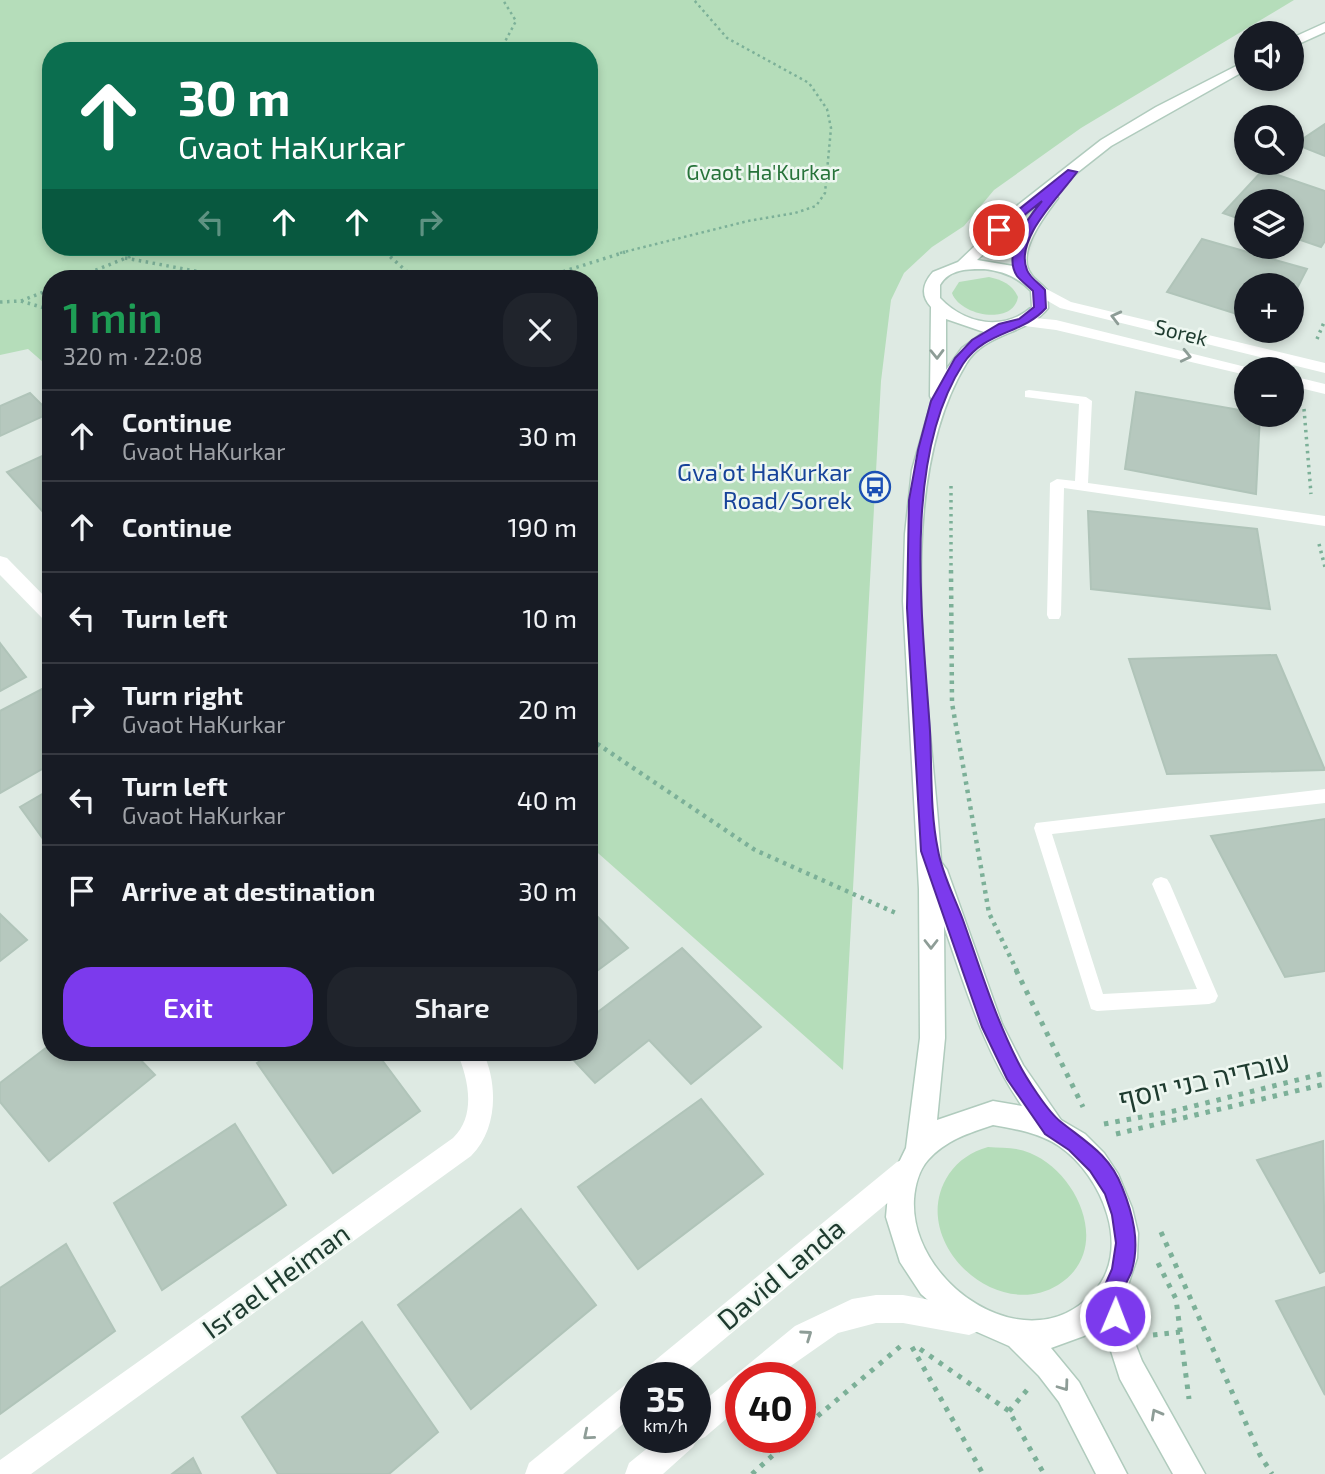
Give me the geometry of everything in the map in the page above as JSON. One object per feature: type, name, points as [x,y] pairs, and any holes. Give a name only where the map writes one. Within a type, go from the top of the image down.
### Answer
[{"type":"street","points":[[1304,37],[1325,27]]},
{"type":"street","points":[[963,265],[1023,208],[1106,143],[1234,72]]},
{"type":"street","points":[[1022,274],[1017,255],[1024,235],[1035,216],[1072,172]]},
{"type":"street","points":[[938,401],[959,361],[976,342],[1003,327],[1023,322],[1040,308],[1039,290],[1022,274],[993,265],[963,265],[939,274],[932,281],[930,290],[938,307],[947,315],[973,325],[1003,327]]},
{"type":"street","name":"Sorek","points":[[1039,290],[1066,305],[1325,369]]},
{"type":"street","points":[[938,307],[938,401],[916,500],[914,608],[929,851],[931,1086],[900,1197],[901,1226],[911,1255],[926,1282],[942,1298],[978,1323]]},
{"type":"street","name":"Sorek","points":[[1023,322],[1056,325],[1234,367]]},
{"type":"street","points":[[1304,384],[1325,389]]},
{"type":"street","points":[[0,563],[42,606]]},
{"type":"street","points":[[929,851],[991,1027],[1014,1073],[1052,1128]]},
{"type":"street","name":"Israel Heiman","points":[[6,1474],[443,1162],[471,1138],[480,1101],[476,1061]]},
{"type":"street","points":[[773,1362],[827,1321],[859,1309],[893,1306],[930,1310],[1018,1335],[1062,1331],[1082,1323],[1111,1294],[1122,1269],[1126,1243],[1122,1215],[1113,1189],[1097,1164],[1076,1143],[1052,1128],[1023,1117],[993,1113],[965,1118],[939,1129],[912,1159]]},
{"type":"street","name":"David Landa","points":[[675,1362],[912,1159]]},
{"type":"street","points":[[1111,1294],[1119,1338],[1130,1369],[1189,1474]]},
{"type":"street","points":[[1018,1335],[1049,1366],[1069,1392],[1112,1474]]},
{"type":"street","points":[[711,1413],[725,1401]]},
{"type":"street","points":[[540,1474],[620,1407]]},
{"type":"street","points":[[640,1474],[664,1453]]},
{"type":"lane","points":[[1029,394],[1086,401],[1081,487]]},
{"type":"lane","points":[[1054,615],[1057,484],[1319,520]]},
{"type":"lane","points":[[1161,884],[1209,996],[1097,1003],[1042,828],[1325,796]]},
{"type":"path","points":[[503,0],[516,21],[505,42]]},
{"type":"path","points":[[569,270],[640,247],[748,221],[795,213],[816,206],[825,193],[831,128],[827,109],[809,83],[727,38],[694,0]]},
{"type":"path","points":[[96,270],[130,256]]},
{"type":"path","points":[[390,256],[405,270]]},
{"type":"path","points":[[125,258],[190,270]]},
{"type":"path","points":[[0,302],[21,301],[42,293]]},
{"type":"path","points":[[21,301],[42,307]]},
{"type":"path","points":[[1303,427],[1325,567]]},
{"type":"path","points":[[951,476],[952,703],[989,913],[1086,1114]]},
{"type":"path","points":[[598,744],[755,850],[846,893],[931,928]]},
{"type":"path","name":"עובדיה בני יוסף","points":[[1093,1127],[1174,1111],[1325,1073]]},
{"type":"path","points":[[1107,1136],[1325,1084]]},
{"type":"path","points":[[1112,1123],[1122,1145]]},
{"type":"path","points":[[1159,1228],[1260,1455],[1272,1474]]},
{"type":"path","points":[[1152,1250],[1176,1300],[1190,1408]]},
{"type":"path","points":[[816,1418],[908,1340]]},
{"type":"path","points":[[908,1340],[984,1474]]},
{"type":"path","points":[[908,1340],[1009,1411],[1044,1474]]},
{"type":"path","points":[[752,1474],[775,1453]]},
{"type":"green space","name":"Gvaot Ha'Kurkar","points":[[0,0],[1294,0],[1259,21],[1234,21],[1234,36],[1081,128],[994,190],[964,226],[932,247],[904,273],[891,300],[881,381],[843,1070],[598,853],[598,270],[42,270],[42,361],[28,349],[0,355]]},
{"type":"green space","points":[[989,277],[1006,283],[1018,297],[1007,312],[997,315],[975,312],[957,301],[952,293],[959,282]]},
{"type":"green space","points":[[988,1147],[1030,1153],[1048,1163],[1063,1177],[1075,1195],[1083,1214],[1086,1234],[1084,1253],[1075,1270],[1058,1285],[1033,1294],[1008,1293],[984,1284],[963,1268],[948,1248],[939,1224],[939,1199],[949,1174],[957,1165],[971,1154]]},
{"type":"building","points":[[1325,124],[1325,156],[1304,148],[1304,138]]},
{"type":"building","points":[[1258,175],[1278,175],[1325,191],[1325,241],[1321,247],[1304,241],[1304,189],[1245,189]]},
{"type":"building","points":[[1234,201],[1234,217],[1223,213]]},
{"type":"building","points":[[1202,239],[1234,248],[1234,259],[1272,259],[1307,269],[1304,275],[1234,273],[1234,313],[1167,292]]},
{"type":"building","points":[[1136,392],[1234,409],[1234,427],[1259,427],[1256,494],[1125,469]]},
{"type":"building","points":[[30,393],[42,405],[42,417],[0,436],[0,406]]},
{"type":"building","points":[[42,456],[42,511],[7,472]]},
{"type":"building","points":[[1088,511],[1257,529],[1270,609],[1091,589]]},
{"type":"building","points":[[0,643],[26,677],[0,691]]},
{"type":"building","points":[[1276,655],[1325,770],[1167,774],[1129,659]]},
{"type":"building","points":[[42,689],[42,769],[0,793],[0,711]]},
{"type":"building","points":[[42,794],[42,838],[20,807]]},
{"type":"building","points":[[1325,819],[1325,971],[1285,977],[1211,836]]},
{"type":"building","points":[[0,914],[27,940],[0,961]]},
{"type":"building","points":[[598,917],[628,948],[598,970]]},
{"type":"building","points":[[682,948],[761,1027],[691,1084],[649,1040],[595,1083],[574,1061],[598,1061],[598,1012]]},
{"type":"building","points":[[42,1051],[42,1061],[142,1061],[155,1075],[49,1161],[0,1102],[0,1083]]},
{"type":"building","points":[[383,1061],[420,1111],[333,1173],[257,1063]]},
{"type":"building","points":[[701,1099],[763,1174],[638,1269],[578,1187]]},
{"type":"building","points":[[235,1124],[286,1205],[162,1290],[114,1203]]},
{"type":"building","points":[[1323,1141],[1325,1271],[1320,1273],[1257,1160]]},
{"type":"building","points":[[521,1209],[596,1305],[471,1409],[398,1305]]},
{"type":"building","points":[[66,1244],[115,1331],[0,1414],[0,1288]]},
{"type":"building","points":[[1325,1287],[1325,1395],[1276,1301]]},
{"type":"building","points":[[362,1322],[438,1432],[389,1474],[278,1474],[242,1417]]},
{"type":"building","points":[[193,1458],[201,1474],[172,1474]]},
{"type":"place","name":"Gva'ot HaKurkar Road/Sorek","points":[[875,487]]},
{"type":"route","points":[[999,230],[1023,208],[1072,172],[1035,216],[1017,255],[1022,274],[1039,290],[1042,299],[1040,308],[1023,322],[1003,327],[976,342],[959,361],[938,401],[925,450],[916,500],[914,608],[929,851],[991,1027],[1014,1073],[1052,1128],[1076,1143],[1097,1164],[1113,1189],[1122,1215],[1126,1243],[1122,1269],[1111,1294],[1115,1316]]}]
